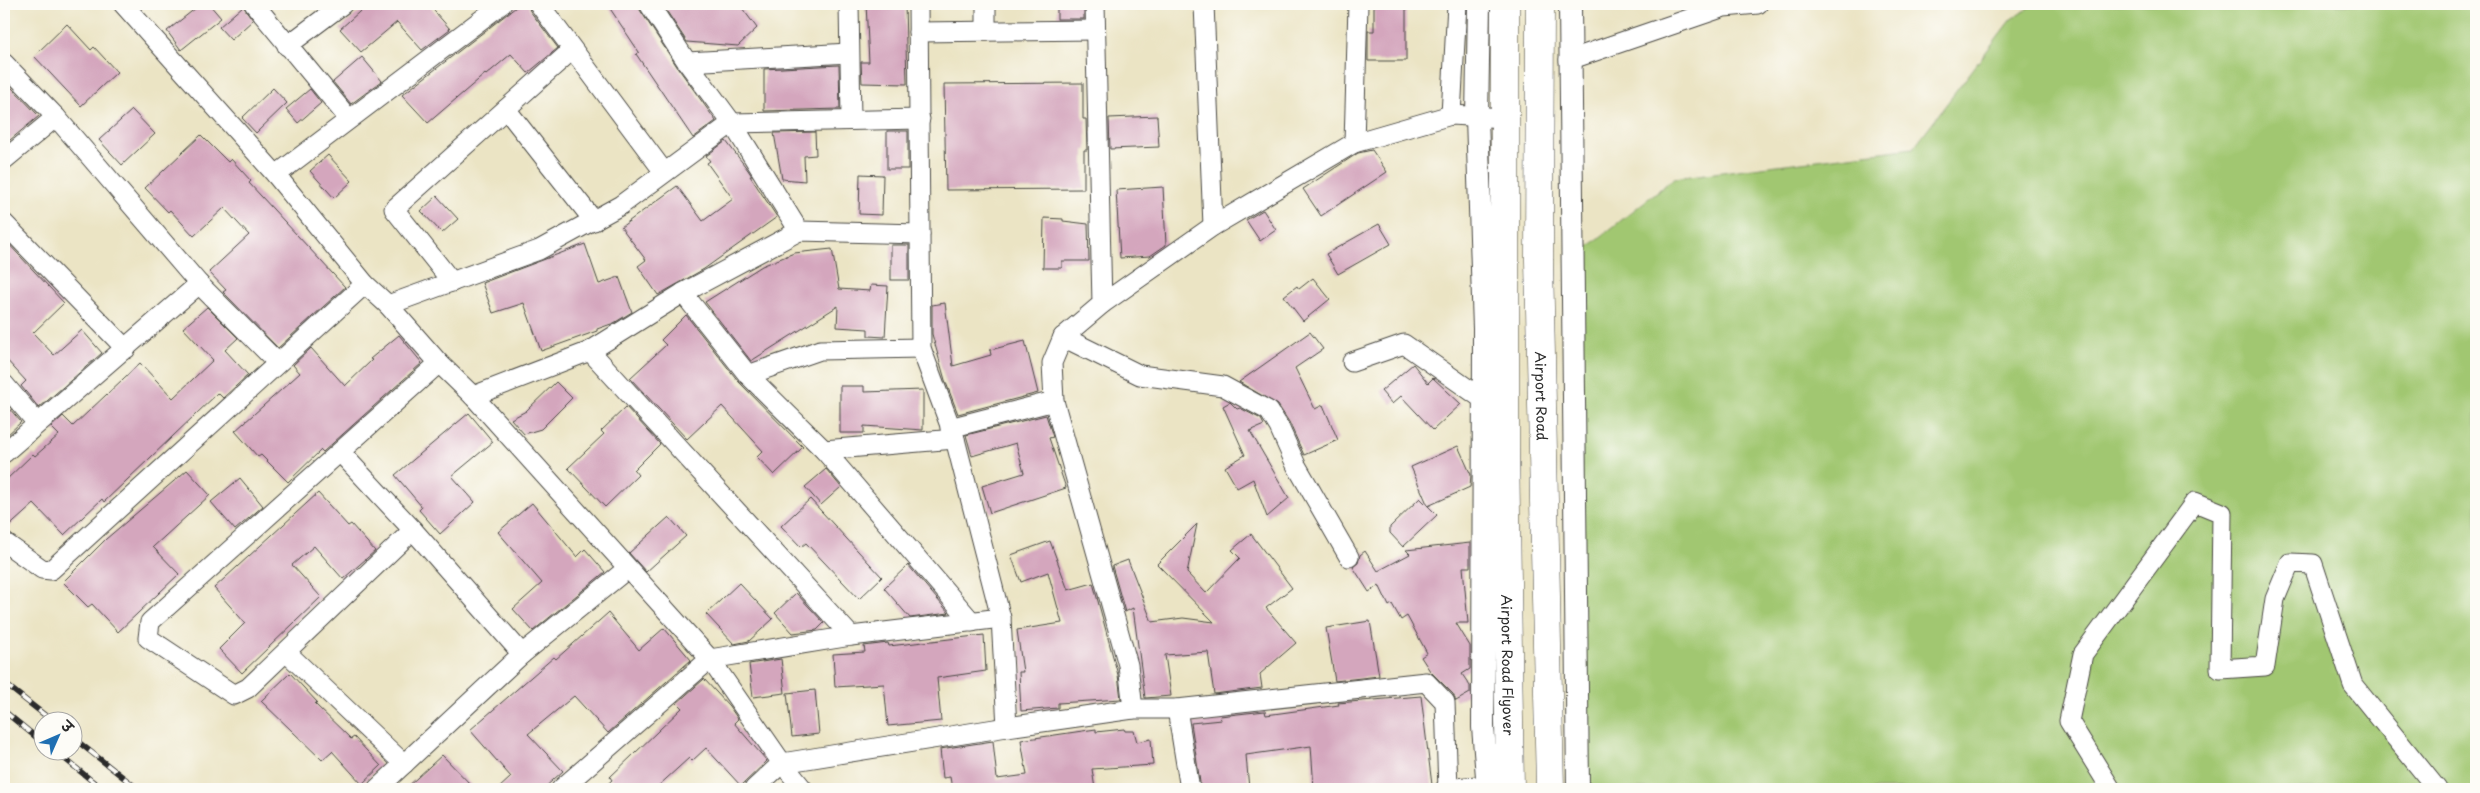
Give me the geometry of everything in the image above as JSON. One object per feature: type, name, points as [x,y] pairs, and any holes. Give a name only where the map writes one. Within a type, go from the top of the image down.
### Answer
[{"type":"main road","points":[[1505,4],[1505,118]]},
{"type":"main road","name":"Airport Road","points":[[1540,4],[1539,260],[1550,789]]},
{"type":"main road","name":"Airport Road Flyover","points":[[1495,788],[1495,542],[1505,118]]},
{"type":"street","points":[[123,4],[276,175],[365,284],[388,305],[439,363],[473,396],[710,659],[782,763],[803,789]]},
{"type":"street","points":[[254,4],[287,46],[349,118]]},
{"type":"street","points":[[287,46],[343,4]]},
{"type":"street","points":[[276,175],[502,4]]},
{"type":"street","points":[[539,4],[664,172]]},
{"type":"street","points":[[649,4],[687,62],[732,123],[799,230]]},
{"type":"street","points":[[849,4],[851,119]]},
{"type":"street","points":[[918,4],[922,348],[952,434],[1001,618],[1006,727]]},
{"type":"street","points":[[986,4],[986,30]]},
{"type":"street","points":[[1095,4],[1094,30],[1102,304]]},
{"type":"street","points":[[1204,4],[1213,226]]},
{"type":"street","points":[[1354,143],[1358,4]]},
{"type":"street","points":[[1451,114],[1457,4]]},
{"type":"street","points":[[1479,4],[1477,116],[1484,400],[1495,542]]},
{"type":"street","points":[[1570,4],[1569,60],[1578,789]]},
{"type":"street","points":[[1569,60],[1724,7],[1758,4]]},
{"type":"street","points":[[918,32],[1094,30]]},
{"type":"street","points":[[452,282],[394,209],[572,50]]},
{"type":"street","points":[[687,62],[849,53]]},
{"type":"street","points":[[4,63],[56,117],[199,284],[277,362]]},
{"type":"street","points":[[506,109],[594,221]]},
{"type":"street","points":[[1133,709],[1128,665],[1054,400],[1052,363],[1063,337],[1102,304],[1213,226],[1354,143],[1451,114],[1505,118]]},
{"type":"street","points":[[4,160],[56,117]]},
{"type":"street","points":[[388,305],[539,250],[594,221],[621,206],[732,123],[920,119]]},
{"type":"street","points":[[4,223],[126,349]]},
{"type":"street","points":[[473,396],[590,351],[683,292],[799,230],[920,234]]},
{"type":"street","points":[[4,453],[37,422],[126,349],[199,284]]},
{"type":"street","points":[[4,542],[42,569],[51,570],[277,362],[365,284]]},
{"type":"street","points":[[683,292],[748,375],[824,450],[972,622]]},
{"type":"street","points":[[1063,337],[1140,375],[1223,386],[1269,412],[1279,427],[1296,465],[1349,557]]},
{"type":"street","points":[[1352,362],[1404,344],[1484,400]]},
{"type":"street","points":[[748,375],[820,350],[922,348]]},
{"type":"street","points":[[590,351],[851,636]]},
{"type":"street","points":[[412,530],[248,688],[234,695],[148,638],[150,622],[439,363]]},
{"type":"street","points":[[4,384],[37,422]]},
{"type":"street","points":[[824,450],[952,434],[1054,400]]},
{"type":"street","points":[[340,453],[412,530],[522,654]]},
{"type":"street","points":[[2111,789],[2069,721],[2083,654],[2195,502],[2222,513],[2220,669],[2265,666],[2274,599],[2290,563],[2313,564],[2353,685],[2436,789]]},
{"type":"street","points":[[377,789],[522,654],[627,569]]},
{"type":"street","points":[[561,789],[710,659],[851,636],[1001,618]]},
{"type":"street","points":[[286,652],[404,764]]},
{"type":"street","points":[[754,789],[782,763],[1006,727],[1133,709],[1177,709],[1426,682],[1444,702],[1447,789],[1495,788]]},
{"type":"street","points":[[1177,709],[1190,789]]},
{"type":"green space","points":[[2036,4],[2476,4],[2476,789],[1578,789],[1583,251],[1674,178],[1913,148],[2011,19]]},
{"type":"building","points":[[201,4],[209,4],[221,18],[181,50],[167,31]]},
{"type":"building","points":[[368,4],[428,4],[450,29],[422,50],[397,22],[361,52],[340,29]]},
{"type":"building","points":[[520,4],[528,4],[530,11],[558,48],[528,73],[511,54],[428,123],[402,95]]},
{"type":"building","points":[[607,4],[638,4],[678,68],[716,121],[693,138],[636,54],[639,52]]},
{"type":"building","points":[[662,4],[739,4],[757,28],[738,46],[687,42]]},
{"type":"building","points":[[866,4],[905,4],[907,84],[862,83],[861,62],[869,62]]},
{"type":"building","points":[[1057,4],[1084,4],[1084,19],[1057,19]]},
{"type":"building","points":[[1374,4],[1406,4],[1406,61],[1368,61],[1368,31],[1374,31]]},
{"type":"building","points":[[243,6],[253,20],[231,40],[219,27]]},
{"type":"building","points":[[67,24],[91,50],[94,47],[117,72],[81,106],[34,56]]},
{"type":"building","points":[[362,57],[382,81],[351,104],[333,82]]},
{"type":"building","points":[[839,65],[840,109],[764,111],[764,69]]},
{"type":"building","points":[[1083,83],[1083,119],[1086,119],[1087,150],[1084,150],[1084,189],[946,190],[944,84]]},
{"type":"building","points":[[11,87],[39,116],[4,145],[4,94]]},
{"type":"building","points":[[273,88],[287,103],[256,133],[242,118]]},
{"type":"building","points":[[310,89],[321,103],[298,123],[286,109]]},
{"type":"building","points":[[132,110],[155,134],[122,165],[99,140]]},
{"type":"building","points":[[1157,116],[1159,147],[1110,149],[1109,118]]},
{"type":"building","points":[[887,131],[908,131],[908,169],[887,169]]},
{"type":"building","points":[[815,132],[816,155],[804,156],[805,181],[782,179],[774,133]]},
{"type":"building","points":[[201,135],[228,162],[231,159],[251,181],[249,183],[345,287],[278,348],[223,292],[226,290],[209,272],[249,235],[224,208],[194,236],[170,210],[168,212],[145,188]]},
{"type":"building","points":[[726,141],[748,170],[777,217],[704,269],[658,295],[638,266],[646,260],[621,227],[677,186],[703,221],[733,199],[707,163],[710,161],[706,156]]},
{"type":"building","points":[[1372,150],[1387,172],[1321,216],[1303,189],[1358,153]]},
{"type":"building","points":[[328,155],[352,181],[334,198],[310,171]]},
{"type":"building","points":[[860,174],[883,175],[882,215],[859,214]]},
{"type":"building","points":[[1163,187],[1166,245],[1150,256],[1120,258],[1116,190]]},
{"type":"building","points":[[437,196],[458,219],[442,233],[421,211]]},
{"type":"building","points":[[1263,210],[1276,230],[1260,241],[1246,220]]},
{"type":"building","points":[[1044,218],[1063,219],[1063,221],[1088,224],[1089,261],[1062,261],[1062,268],[1043,268]]},
{"type":"building","points":[[1379,224],[1391,244],[1338,274],[1326,254]]},
{"type":"building","points":[[4,239],[64,303],[33,333],[54,355],[82,330],[102,353],[39,408],[21,386],[26,381],[4,357]]},
{"type":"building","points":[[585,244],[599,284],[619,277],[632,312],[614,323],[597,329],[597,331],[541,351],[524,303],[493,313],[482,283]]},
{"type":"building","points":[[891,245],[909,245],[909,280],[891,280]]},
{"type":"building","points":[[832,249],[839,289],[870,291],[871,285],[888,286],[885,337],[868,336],[868,329],[837,327],[838,306],[751,361],[705,302],[762,266],[794,253]]},
{"type":"building","points":[[1313,278],[1330,299],[1303,321],[1284,296],[1297,286],[1299,289]]},
{"type":"building","points":[[945,303],[953,366],[991,355],[990,350],[1025,341],[1038,393],[958,414],[945,380],[932,334],[932,305]]},
{"type":"building","points":[[207,307],[238,338],[225,350],[248,375],[223,398],[218,393],[104,502],[102,499],[64,535],[34,504],[4,531],[4,482],[33,454],[35,456],[59,435],[51,427],[63,416],[73,426],[140,363],[173,398],[213,360],[183,328]]},
{"type":"building","points":[[686,315],[739,382],[803,447],[774,475],[757,457],[763,451],[722,406],[687,439],[630,378],[666,345],[661,340]]},
{"type":"building","points":[[1310,332],[1323,349],[1295,368],[1315,409],[1323,405],[1338,440],[1304,455],[1289,422],[1278,405],[1239,382]]},
{"type":"building","points":[[399,335],[422,363],[323,452],[321,450],[288,482],[261,455],[258,457],[235,431],[300,373],[293,365],[311,348],[345,386],[372,360],[370,359]]},
{"type":"building","points":[[1413,364],[1428,383],[1433,378],[1461,404],[1433,430],[1401,396],[1392,404],[1381,391]]},
{"type":"building","points":[[556,382],[572,398],[541,429],[524,434],[511,419],[526,411]]},
{"type":"building","points":[[840,386],[864,386],[864,392],[923,390],[923,430],[864,426],[864,433],[840,433]]},
{"type":"building","points":[[4,402],[21,422],[4,438]]},
{"type":"building","points":[[1230,402],[1237,409],[1240,408],[1261,419],[1264,425],[1250,431],[1289,498],[1267,517],[1253,479],[1237,488],[1225,467],[1245,455],[1223,406]]},
{"type":"building","points":[[626,407],[660,444],[634,470],[638,475],[605,507],[568,468],[604,434],[601,431]]},
{"type":"building","points":[[469,413],[493,442],[452,476],[475,502],[440,534],[419,510],[422,507],[395,475]]},
{"type":"building","points":[[1046,415],[1053,437],[1049,438],[1066,488],[990,513],[982,486],[1024,473],[1016,443],[972,456],[966,435]]},
{"type":"building","points":[[1458,446],[1471,475],[1470,487],[1428,506],[1411,467]]},
{"type":"building","points":[[826,469],[841,487],[821,505],[805,487]]},
{"type":"building","points":[[187,470],[210,495],[153,547],[179,574],[118,632],[92,604],[88,607],[63,582],[106,539]]},
{"type":"building","points":[[240,478],[263,506],[235,530],[211,502]]},
{"type":"building","points":[[318,493],[348,526],[351,524],[375,551],[343,579],[314,546],[292,565],[321,597],[242,673],[219,649],[245,623],[214,588]]},
{"type":"building","points":[[1420,498],[1437,515],[1403,547],[1390,533],[1390,527]]},
{"type":"building","points":[[810,499],[882,577],[859,599],[806,543],[801,547],[781,526]]},
{"type":"building","points":[[532,503],[577,557],[585,549],[605,572],[533,631],[513,609],[542,583],[498,532]]},
{"type":"building","points":[[669,517],[686,536],[646,572],[629,553]]},
{"type":"building","points":[[1197,524],[1187,573],[1206,593],[1240,558],[1232,550],[1251,534],[1292,588],[1266,608],[1296,643],[1260,674],[1262,688],[1214,694],[1208,652],[1165,655],[1171,696],[1145,698],[1133,608],[1125,612],[1112,566],[1128,560],[1152,622],[1183,618],[1214,622],[1157,564]]},
{"type":"building","points":[[1050,541],[1068,590],[1093,583],[1118,675],[1121,699],[1058,703],[1058,708],[1021,711],[1019,672],[1023,672],[1017,630],[1062,623],[1048,572],[1021,582],[1011,555]]},
{"type":"building","points":[[1470,543],[1470,567],[1463,567],[1468,623],[1456,623],[1470,646],[1470,669],[1462,674],[1470,686],[1470,693],[1456,701],[1453,694],[1430,671],[1421,657],[1427,653],[1407,616],[1401,620],[1392,604],[1389,606],[1379,585],[1369,592],[1353,567],[1358,563],[1360,555],[1365,551],[1378,571],[1410,554],[1406,550]]},
{"type":"building","points":[[908,565],[949,613],[910,618],[884,588]]},
{"type":"building","points":[[739,583],[773,619],[749,641],[734,644],[706,614]]},
{"type":"building","points":[[796,593],[824,623],[817,630],[793,633],[775,613]]},
{"type":"building","points":[[608,613],[639,650],[664,628],[691,660],[608,733],[574,696],[528,734],[563,771],[543,789],[498,789],[511,777],[470,730]]},
{"type":"building","points":[[1370,621],[1379,676],[1335,681],[1326,628]]},
{"type":"building","points":[[984,635],[986,671],[937,678],[941,721],[888,726],[884,684],[835,687],[833,654],[865,652],[864,646],[888,643],[889,646]]},
{"type":"building","points":[[781,659],[785,693],[753,697],[749,664]]},
{"type":"building","points":[[290,673],[317,702],[315,704],[351,739],[354,737],[381,766],[362,784],[332,751],[322,760],[261,701]]},
{"type":"building","points":[[704,679],[729,706],[738,719],[734,723],[767,761],[741,786],[706,748],[692,761],[689,758],[655,789],[602,789],[612,780],[610,777],[682,708],[677,703]]},
{"type":"building","points":[[815,690],[819,734],[792,737],[787,693]]},
{"type":"building","points":[[1421,696],[1432,785],[1397,789],[1314,789],[1311,746],[1246,755],[1249,789],[1201,789],[1191,723],[1221,720],[1220,716],[1265,711],[1266,715],[1339,705],[1338,703]]},
{"type":"building","points":[[1096,729],[1096,732],[1124,729],[1125,731],[1134,731],[1137,742],[1151,739],[1153,765],[1092,769],[1095,789],[952,789],[950,777],[943,778],[940,749],[993,741],[997,779],[1027,775],[1021,740]]},
{"type":"building","points":[[442,755],[475,789],[405,789]]},
{"type":"railway","points":[[4,683],[38,710]]},
{"type":"railway","points":[[4,711],[32,734]]},
{"type":"railway","points":[[82,745],[138,789]]},
{"type":"railway","points":[[66,760],[102,789]]}]
